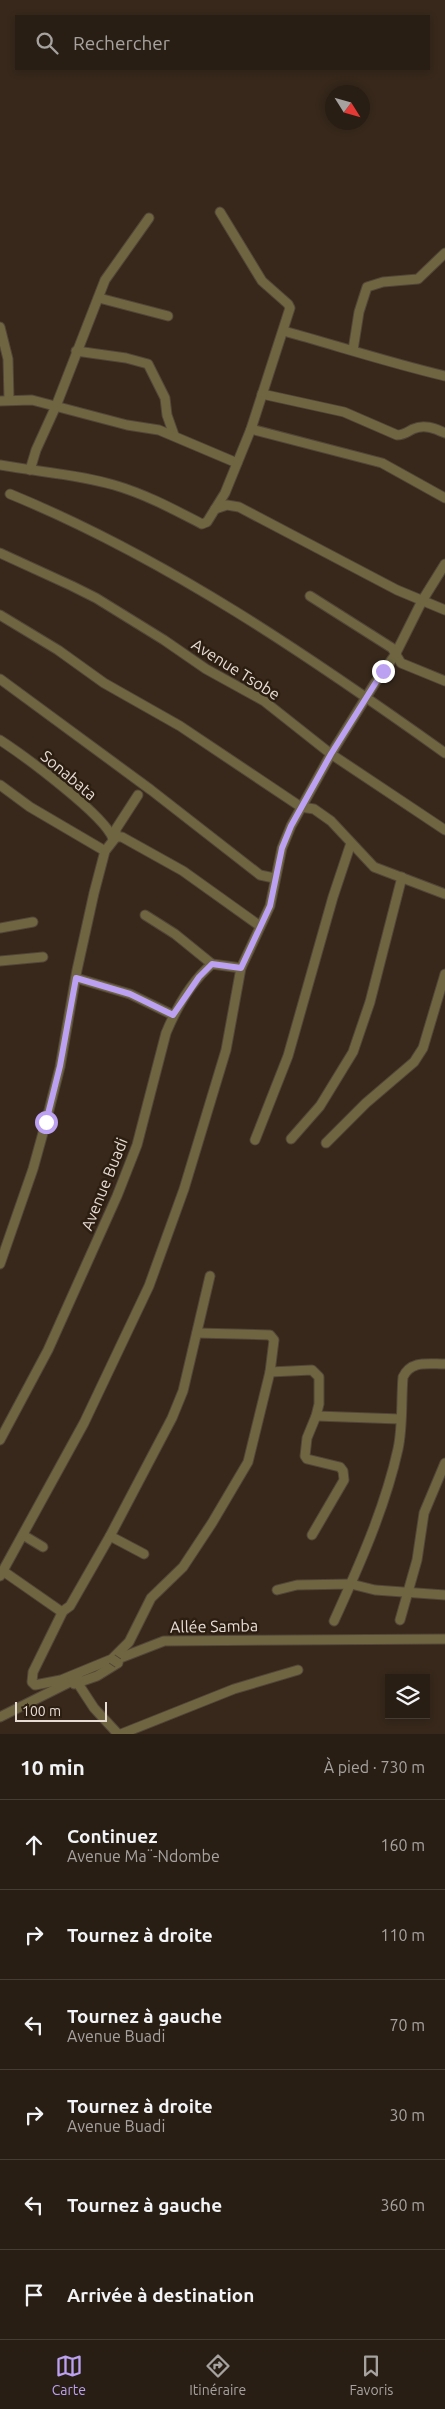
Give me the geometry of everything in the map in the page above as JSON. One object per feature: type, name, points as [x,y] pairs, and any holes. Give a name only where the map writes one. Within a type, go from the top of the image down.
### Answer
[{"type":"street","points":[[0,465],[55,472],[112,484],[156,500],[204,524],[225,493],[251,429],[289,313],[288,304],[262,281],[220,212]]},
{"type":"street","points":[[30,470],[36,450],[56,406],[102,287],[111,269],[148,218]]},
{"type":"street","points":[[353,350],[359,312],[367,287],[383,282],[418,279],[445,253]]},
{"type":"street","points":[[99,298],[168,316]]},
{"type":"street","points":[[0,327],[8,359],[4,400],[32,400],[126,425],[159,430],[237,463]]},
{"type":"street","points":[[284,331],[353,350],[375,359],[445,376]]},
{"type":"street","points":[[76,351],[126,358],[148,364],[165,398],[167,415],[174,435]]},
{"type":"street","points":[[262,394],[344,412],[397,435],[404,434],[420,426],[429,426],[445,432]]},
{"type":"street","points":[[251,429],[382,463],[445,498]]},
{"type":"street","points":[[225,493],[235,505],[397,590],[445,610]]},
{"type":"street","points":[[10,494],[74,523],[198,587],[366,697],[445,753]]},
{"type":"street","points":[[215,509],[235,505]]},
{"type":"street","name":"Avenue Tsobe","points":[[0,553],[72,586],[138,623],[206,669],[264,702],[331,754],[445,830]]},
{"type":"street","points":[[63,1611],[1,1574],[84,1423],[149,1286],[184,1189],[226,1050],[241,968],[270,906],[274,878],[282,848],[301,807],[331,754],[366,697],[395,655],[422,601],[445,564]]},
{"type":"street","points":[[310,596],[392,648],[401,664],[445,681]]},
{"type":"street","points":[[0,615],[58,650],[104,683],[180,726],[301,807],[314,809],[343,832],[374,867],[445,894]]},
{"type":"street","points":[[0,679],[151,790],[260,875],[274,878]]},
{"type":"street","name":"Sonabata","points":[[0,740],[80,803],[109,829],[111,843]]},
{"type":"street","points":[[0,785],[30,807],[111,843]]},
{"type":"street","points":[[0,1264],[33,1169],[46,1122],[60,1066],[76,978],[111,843],[116,829],[138,796]]},
{"type":"street","points":[[111,843],[122,837],[183,871],[260,926]]},
{"type":"street","points":[[255,1140],[288,1056],[333,897],[351,843]]},
{"type":"street","points":[[291,1140],[320,1106],[353,1052],[370,1002],[402,877]]},
{"type":"street","points":[[145,916],[175,934],[212,964],[241,968]]},
{"type":"street","points":[[0,928],[33,922]]},
{"type":"street","points":[[0,961],[43,957]]},
{"type":"street","name":"Avenue Buadi","points":[[0,1440],[48,1350],[117,1196],[137,1145],[166,1033],[173,1015],[199,977],[212,964]]},
{"type":"street","points":[[326,1144],[366,1103],[414,1062],[423,1048],[445,974]]},
{"type":"street","points":[[76,978],[130,994],[173,1015]]},
{"type":"street","points":[[115,1661],[61,1680],[38,1685],[32,1682],[33,1672],[63,1611],[70,1606],[110,1536],[176,1409],[183,1391],[210,1276]]},
{"type":"street","points":[[0,1723],[77,1682],[97,1676],[115,1661],[129,1642],[152,1598],[183,1567],[242,1476],[252,1450],[270,1372],[274,1344],[273,1337],[270,1335],[197,1332]]},
{"type":"street","points":[[334,1621],[351,1584],[391,1474],[398,1448],[403,1377],[409,1367],[418,1364],[445,1364]]},
{"type":"street","points":[[270,1372],[315,1371],[319,1377],[316,1416],[307,1438],[305,1458],[340,1467],[344,1480],[312,1535]]},
{"type":"street","points":[[316,1416],[400,1420]]},
{"type":"street","points":[[400,1620],[417,1560],[424,1513],[445,1464]]},
{"type":"street","points":[[23,1535],[44,1547]]},
{"type":"street","points":[[110,1536],[144,1554]]},
{"type":"street","points":[[276,1590],[297,1585],[351,1584],[375,1590],[445,1595]]},
{"type":"street","name":"Allée Samba","points":[[0,1717],[123,1656],[164,1641],[445,1639]]},
{"type":"street","points":[[77,1682],[94,1708],[119,1734],[234,1689],[298,1670]]},
{"type":"route","points":[[46,1122],[60,1066],[76,978],[130,994],[173,1015],[194,987],[203,971],[212,964],[241,968],[270,906],[274,878],[282,848],[291,826],[331,754],[383,671]]}]
